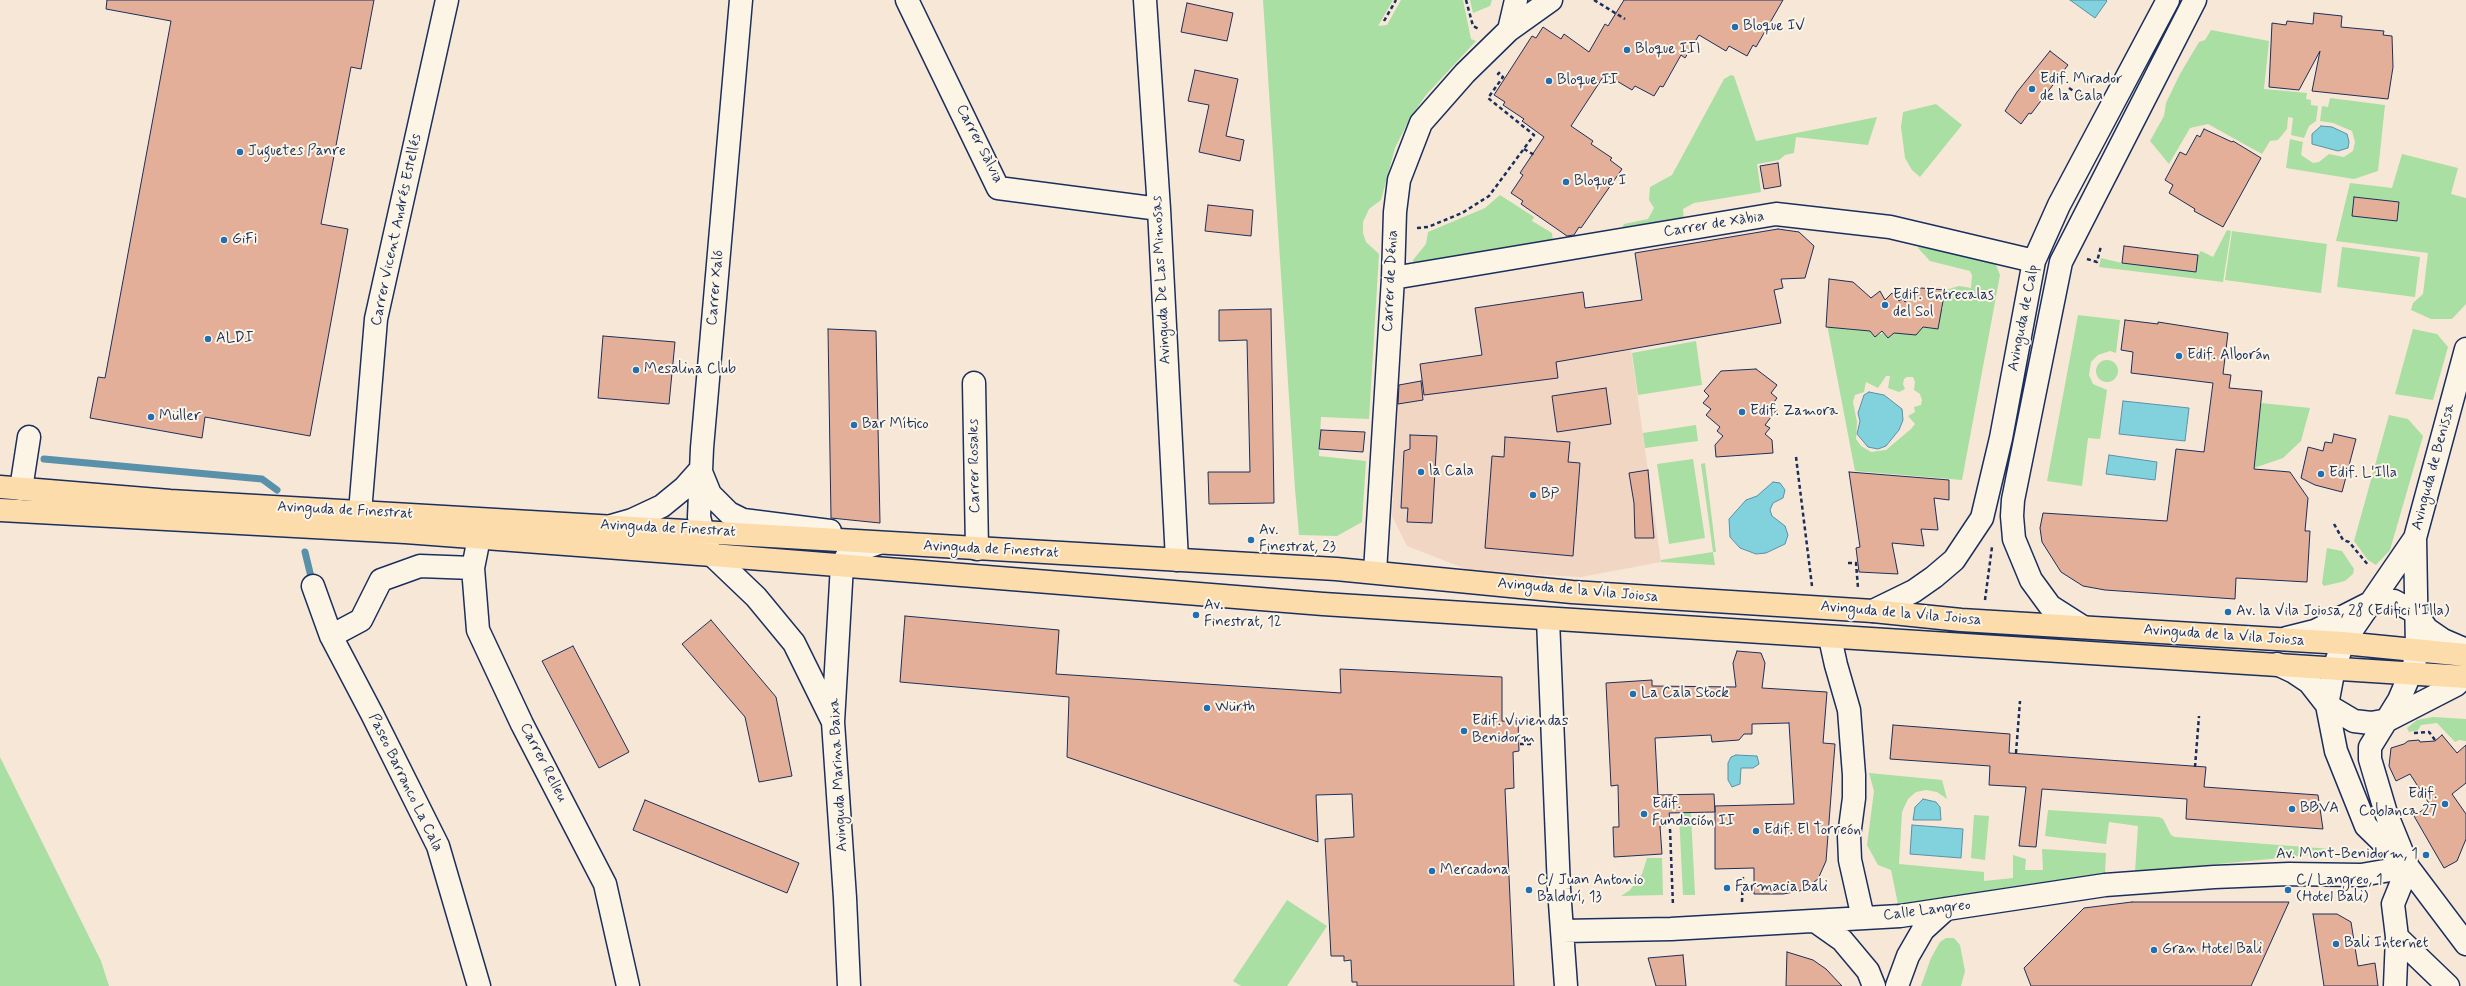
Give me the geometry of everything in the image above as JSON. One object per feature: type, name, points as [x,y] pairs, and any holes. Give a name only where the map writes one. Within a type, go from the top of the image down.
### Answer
[{"type":"main road","name":"Avinguda de Finestrat","points":[[0,488],[170,501],[1336,569]]},
{"type":"main road","name":"Avinguda de Finestrat","points":[[0,510],[479,538],[676,552],[1328,604]]},
{"type":"main road","name":"Avinguda de la Vila Joiosa","points":[[1336,569],[1572,592],[1815,607],[1961,620],[2343,643],[2417,649],[2466,655]]},
{"type":"main road","name":"Avinguda de la Vila Joiosa","points":[[1517,586],[1537,597],[1548,613]]},
{"type":"main road","name":"Avinguda de la Vila Joiosa","points":[[1548,613],[1558,596],[1572,592]]},
{"type":"main road","name":"Avinguda de la Vila Joiosa","points":[[1328,604],[1548,613],[1830,638],[2276,664],[2412,675],[2465,677]]},
{"type":"street","name":"Carrer Vicent Andrés Estellés","points":[[360,512],[376,319],[447,0]]},
{"type":"street","name":"Carrer Xaló","points":[[712,555],[699,517],[700,470],[741,0]]},
{"type":"street","name":"Carrer Sàlvia","points":[[907,0],[998,188],[1159,209]]},
{"type":"street","name":"Avinguda De Las Mimosas","points":[[1145,0],[1159,209],[1177,560]]},
{"type":"street","points":[[1504,36],[1516,0]]},
{"type":"street","name":"Carrer de Dénia","points":[[1375,572],[1399,180],[1421,123],[1465,73],[1504,36],[1551,0]]},
{"type":"street","name":"Avinguda de Calp","points":[[1867,611],[1914,591],[1934,577],[1954,560],[1982,518],[2001,438],[2034,261],[2059,205],[2168,0]]},
{"type":"street","name":"Avinguda de Calp","points":[[2083,627],[2050,606],[2031,580],[2014,539],[2012,516],[2013,500],[2061,262],[2195,0]]},
{"type":"street","name":"Carrer de Xàbia","points":[[1393,278],[1776,214],[1890,227],[2034,261]]},
{"type":"street","name":"Avinguda de Benissa","points":[[2408,867],[2386,813],[2370,759],[2370,747],[2388,720],[2412,675],[2417,649],[2415,612],[2415,538],[2466,349]]},
{"type":"street","name":"Carrer Rosales","points":[[974,383],[977,549]]},
{"type":"street","points":[[22,489],[29,437]]},
{"type":"street","points":[[611,526],[632,520],[662,506],[684,488],[700,470],[710,494],[714,512],[711,522],[703,532],[676,552]]},
{"type":"street","points":[[710,494],[729,513],[743,520],[851,534],[879,543]]},
{"type":"street","name":"Carrer Relleu","points":[[479,538],[473,568],[478,630],[522,724],[605,884],[628,986]]},
{"type":"street","points":[[806,538],[837,556],[842,565]]},
{"type":"street","name":"Avinguda de Benissa","points":[[2408,867],[2366,826],[2336,752],[2327,705],[2334,668],[2343,643],[2415,538]]},
{"type":"street","points":[[842,565],[848,554],[879,543]]},
{"type":"street","points":[[712,555],[756,597],[794,643],[833,722]]},
{"type":"street","name":"Avinguda Marina Baixa","points":[[842,565],[833,722],[845,898],[848,986]]},
{"type":"street","points":[[330,636],[361,620],[381,580],[420,566],[473,568]]},
{"type":"street","name":"Paseo Barranco La Cala","points":[[313,586],[330,636],[372,714],[438,846],[479,986]]},
{"type":"street","name":"Avinguda de Benissa","points":[[2279,640],[2315,631],[2372,602],[2394,600],[2415,612],[2427,629],[2443,640],[2466,650]]},
{"type":"street","points":[[1548,613],[1559,889],[1566,986]]},
{"type":"street","points":[[1830,638],[1849,710],[1854,775],[1854,798],[1849,836],[1850,860],[1863,918]]},
{"type":"street","name":"Avinguda de la Vila Joiosa","points":[[2276,664],[2294,672],[2309,682],[2327,705],[2354,721],[2371,723],[2388,720],[2456,685],[2465,677]]},
{"type":"street","points":[[2395,986],[2397,937],[2393,904],[2408,867]]},
{"type":"street","points":[[2408,867],[2466,944]]},
{"type":"street","name":"Calle Langreo","points":[[1563,931],[1671,929],[1863,918],[1946,909],[2105,885],[2214,877],[2289,874],[2361,875],[2408,867]]},
{"type":"street","points":[[1897,986],[1908,956],[1923,930],[1946,909]]},
{"type":"street","points":[[1815,921],[1842,940],[1868,971],[1874,986]]},
{"type":"street","points":[[2397,937],[2448,986]]},
{"type":"path","points":[[1384,21],[1396,0]]},
{"type":"path","points":[[1466,0],[1473,26],[1504,36]]},
{"type":"path","points":[[1594,0],[1625,19]]},
{"type":"path","points":[[1395,230],[1428,226],[1462,213],[1489,196],[1534,135],[1488,98],[1503,77],[1498,74],[1502,70]]},
{"type":"path","points":[[1524,149],[1536,156]]},
{"type":"path","points":[[1796,457],[1815,607]]},
{"type":"path","points":[[2334,524],[2343,540],[2349,542],[2384,584]]},
{"type":"path","points":[[1848,563],[1856,563],[1867,611]]},
{"type":"path","points":[[2016,753],[2020,701]]},
{"type":"path","points":[[2195,767],[2199,716]]},
{"type":"path","points":[[1670,829],[1674,895],[1671,929]]},
{"type":"path","points":[[1741,925],[1743,875]]},
{"type":"shaded area","points":[[1631,350],[1661,562],[1581,577],[1471,571],[1407,546],[1392,516],[1399,385]]},
{"type":"green space","points":[[1263,0],[1393,0],[1378,26],[1387,25],[1401,0],[1463,0],[1471,39],[1476,41],[1426,95],[1410,118],[1395,148],[1381,200],[1369,209],[1363,222],[1363,233],[1366,242],[1379,254],[1369,419],[1321,417],[1319,456],[1366,461],[1362,522],[1337,536],[1299,535]]},
{"type":"green space","points":[[1470,0],[1492,0],[1490,6],[1473,13]]},
{"type":"green space","points":[[2211,30],[2269,41],[2264,89],[2307,93],[2306,99],[2311,100],[2311,105],[2318,106],[2316,121],[2309,126],[2304,138],[2291,135],[2293,118],[2288,117],[2287,129],[2278,140],[2270,141],[2262,154],[2208,124],[2190,128],[2169,164],[2150,141],[2164,116],[2166,103],[2180,74],[2199,42],[2205,40]]},
{"type":"green space","points":[[1731,75],[1734,76],[1756,141],[1877,117],[1868,145],[1796,137],[1794,153],[1785,155],[1779,160],[1757,164],[1761,192],[1694,203],[1683,209],[1684,220],[1620,232],[1624,224],[1648,219],[1654,208],[1649,200],[1650,187],[1672,175],[1724,79]]},
{"type":"green space","points":[[2330,98],[2385,105],[2378,171],[2354,179],[2286,168],[2290,139],[2303,142],[2301,155],[2313,163],[2319,162],[2329,154],[2344,157],[2353,151],[2355,142],[2352,131],[2333,123],[2320,121],[2322,106],[2328,107]]},
{"type":"green space","points":[[1936,104],[1962,125],[1920,177],[1912,170],[1905,158],[1901,127],[1903,112]]},
{"type":"green space","points":[[2402,154],[2458,168],[2451,194],[2466,198],[2466,304],[2452,319],[2431,319],[2411,310],[2413,303],[2423,294],[2428,253],[2336,241],[2350,183],[2392,188]]},
{"type":"green space","points":[[1500,195],[1534,217],[1532,221],[1552,233],[1553,243],[1413,265],[1413,260],[1426,244],[1428,232],[1485,208]]},
{"type":"green space","points":[[2227,230],[2231,231],[2223,282],[2099,267],[2101,258],[2122,263],[2196,272],[2198,255],[2201,251],[2213,257]]},
{"type":"green space","points":[[2232,231],[2327,244],[2321,293],[2225,280]]},
{"type":"green space","points":[[1920,244],[1988,260],[1996,265],[2000,275],[1962,480],[1855,471],[1826,319],[1847,321],[1846,329],[1870,331],[1875,336],[1883,333],[1888,338],[1894,333],[1916,335],[1918,327],[1938,329],[1940,309],[1943,309],[1943,302],[1941,302],[1942,291],[1959,286],[1971,288],[1972,275],[1970,271],[1930,261],[1918,248]],"holes":[[[1886,376],[1890,376],[1888,388],[1899,392],[1905,389],[1903,384],[1904,379],[1907,377],[1913,377],[1915,382],[1914,390],[1920,394],[1922,400],[1921,405],[1914,407],[1915,412],[1908,416],[1915,424],[1911,429],[1886,450],[1871,452],[1861,446],[1856,439],[1857,422],[1853,402],[1855,395],[1864,392],[1866,382],[1878,388]]]},
{"type":"green space","points":[[2342,247],[2420,257],[2415,297],[2337,287]]},
{"type":"green space","points":[[2078,315],[2120,320],[2116,353],[2110,351],[2098,355],[2091,362],[2089,375],[2093,384],[2107,390],[2100,439],[2088,438],[2082,486],[2047,481]]},
{"type":"green space","points":[[2413,329],[2437,334],[2448,347],[2433,400],[2395,394]]},
{"type":"green space","points":[[1696,341],[1702,385],[1638,395],[1632,353]]},
{"type":"green space","points":[[2107,360],[2115,363],[2118,371],[2115,379],[2107,382],[2099,379],[2096,371],[2099,363]]},
{"type":"green space","points":[[2261,403],[2310,408],[2301,441],[2283,458],[2254,468]]},
{"type":"green space","points":[[2389,415],[2408,419],[2423,436],[2390,550],[2376,565],[2368,560],[2354,541]]},
{"type":"green space","points":[[1696,425],[1698,441],[1645,448],[1643,433]]},
{"type":"green space","points":[[1693,459],[1705,538],[1669,544],[1657,464]]},
{"type":"green space","points":[[1705,463],[1716,552],[1713,552],[1701,464]]},
{"type":"green space","points":[[2327,548],[2342,551],[2354,569],[2353,574],[2345,581],[2324,586],[2322,583]]},
{"type":"green space","points":[[1713,552],[1715,565],[1661,562],[1661,560]]},
{"type":"green space","points":[[2433,717],[2466,719],[2466,741],[2459,740],[2455,742],[2437,723],[2421,725],[2418,730],[2409,732],[2407,728],[2417,720]]},
{"type":"green space","points":[[0,757],[101,961],[109,986],[0,986]]},
{"type":"green space","points":[[1869,773],[1942,780],[1947,799],[1937,792],[1926,790],[1916,792],[1908,799],[1902,812],[1899,864],[1984,872],[1984,881],[2013,878],[2013,855],[2026,859],[2025,870],[2043,870],[2042,849],[2106,853],[2105,874],[1898,904],[1891,870],[1878,865],[1867,845],[1874,791]]},
{"type":"green space","points":[[1678,794],[1690,794],[1695,895],[1683,895]]},
{"type":"green space","points":[[2048,810],[2159,817],[2163,819],[2171,835],[2175,837],[2331,849],[2332,853],[2135,872],[2138,826],[2109,822],[2106,844],[2045,836]]},
{"type":"green space","points":[[1974,815],[1989,816],[1985,860],[1971,858]]},
{"type":"green space","points":[[1647,858],[1662,858],[1663,895],[1621,896],[1630,890],[1642,874]]},
{"type":"green space","points":[[1287,900],[1327,926],[1287,986],[1241,986],[1233,981]]},
{"type":"green space","points":[[1946,938],[1954,938],[1960,945],[1965,971],[1961,986],[1921,986],[1931,958],[1940,942]]},
{"type":"water","points":[[2070,0],[2106,0],[2107,1],[2095,18]]},
{"type":"water","points":[[2321,126],[2332,127],[2347,134],[2349,142],[2348,148],[2338,151],[2312,144],[2312,134]]},
{"type":"water","points":[[1869,392],[1884,395],[1902,409],[1903,420],[1899,430],[1886,446],[1878,449],[1868,447],[1857,434],[1860,421],[1858,413],[1864,395]]},
{"type":"water","points":[[2123,401],[2189,408],[2185,441],[2119,434]]},
{"type":"water","points":[[2109,455],[2157,462],[2155,480],[2106,474]]},
{"type":"water","points":[[1773,482],[1780,483],[1785,490],[1783,498],[1773,503],[1770,510],[1772,516],[1785,526],[1788,535],[1785,544],[1766,553],[1756,554],[1740,548],[1730,537],[1729,519],[1746,500],[1757,496]]},
{"type":"water","points":[[1736,755],[1757,756],[1759,764],[1753,768],[1741,768],[1740,784],[1732,787],[1728,780],[1728,763],[1731,757]]},
{"type":"water","points":[[1923,799],[1936,802],[1940,807],[1941,820],[1913,820],[1915,807]]},
{"type":"water","points":[[1912,825],[1963,829],[1961,858],[1910,854]]},
{"type":"building","points":[[107,0],[374,0],[361,69],[351,67],[321,224],[348,229],[310,436],[205,417],[202,438],[90,418],[98,377],[105,378],[171,21],[106,9]]},
{"type":"building","points":[[1624,0],[1783,0],[1756,47],[1753,45],[1747,56],[1729,46],[1726,51],[1699,35],[1685,58],[1681,55],[1663,87],[1660,86],[1654,96],[1635,86],[1632,90],[1605,74],[1571,126],[1593,141],[1591,144],[1612,158],[1610,160],[1622,169],[1581,228],[1579,227],[1574,235],[1567,236],[1521,204],[1523,201],[1511,193],[1523,175],[1520,173],[1544,137],[1522,121],[1524,119],[1503,105],[1505,102],[1494,95],[1532,36],[1536,38],[1543,27],[1561,39],[1564,34],[1589,52],[1605,24],[1608,26]]},
{"type":"building","points":[[1187,3],[1233,13],[1227,41],[1181,32]]},
{"type":"building","points":[[2314,13],[2342,16],[2341,27],[2384,31],[2383,35],[2392,36],[2393,67],[2388,99],[2312,91],[2320,51],[2299,90],[2269,87],[2272,23],[2286,25],[2287,21],[2313,24]]},
{"type":"building","name":"Edif. Mirador de la Cala","points":[[2050,51],[2068,65],[2031,114],[2029,113],[2021,124],[2005,111],[2017,92]]},
{"type":"building","points":[[1195,70],[1238,79],[1226,136],[1244,140],[1240,161],[1199,152],[1209,105],[1188,101]]},
{"type":"building","points":[[2204,129],[2232,142],[2233,141],[2261,158],[2223,227],[2194,211],[2195,209],[2169,193],[2173,185],[2165,180],[2180,152],[2186,155],[2197,135],[2200,137]]},
{"type":"building","points":[[1778,163],[1781,186],[1764,189],[1760,166]]},
{"type":"building","points":[[2354,197],[2399,202],[2397,221],[2352,216]]},
{"type":"building","points":[[1208,205],[1253,210],[1251,236],[1205,231]]},
{"type":"building","points":[[1778,229],[1799,232],[1814,246],[1805,278],[1781,279],[1783,288],[1774,290],[1781,323],[1556,362],[1558,378],[1424,395],[1420,364],[1482,355],[1475,308],[1583,292],[1585,308],[1642,300],[1635,253]]},
{"type":"building","points":[[2124,246],[2198,255],[2196,272],[2122,263]]},
{"type":"building","name":"Edif. Entrecalas del Sol","points":[[1829,279],[1853,282],[1871,298],[1880,291],[1885,300],[1892,293],[1899,301],[1902,299],[1905,302],[1921,288],[1945,290],[1938,329],[1923,327],[1916,335],[1894,333],[1888,338],[1882,331],[1875,337],[1870,331],[1826,327]]},
{"type":"building","points":[[1271,309],[1274,503],[1209,504],[1208,472],[1250,472],[1247,340],[1219,341],[1219,310]]},
{"type":"building","points":[[2125,320],[2158,324],[2158,322],[2228,333],[2223,374],[2231,375],[2229,388],[2262,391],[2254,469],[2290,472],[2308,498],[2305,531],[2310,531],[2307,582],[2236,578],[2235,599],[2105,590],[2083,586],[2061,572],[2042,542],[2040,528],[2043,513],[2167,521],[2176,449],[2204,452],[2213,383],[2131,373],[2133,352],[2121,350]]},
{"type":"building","name":"Bar Mítico","points":[[828,329],[876,331],[880,523],[831,518]]},
{"type":"building","name":"Mesalina Club","points":[[603,336],[675,342],[669,404],[598,398]]},
{"type":"building","name":"Edif. Zamora","points":[[1756,369],[1777,385],[1771,393],[1777,398],[1772,405],[1777,409],[1765,425],[1770,428],[1765,434],[1772,440],[1773,453],[1716,457],[1715,445],[1723,436],[1717,431],[1720,427],[1706,415],[1711,409],[1703,403],[1709,396],[1704,391],[1721,371]]},
{"type":"building","points":[[1421,381],[1423,400],[1398,404],[1399,385]]},
{"type":"building","points":[[1606,388],[1611,424],[1557,432],[1552,396]]},
{"type":"building","points":[[1321,430],[1365,432],[1363,452],[1319,449]]},
{"type":"building","points":[[2334,434],[2356,439],[2342,492],[2315,485],[2301,478],[2308,447],[2323,451],[2325,442],[2332,443]]},
{"type":"building","name":"la Cala","points":[[1410,435],[1437,436],[1432,523],[1407,522],[1408,508],[1401,508],[1404,451],[1410,449]]},
{"type":"building","name":"BP","points":[[1505,437],[1570,442],[1568,462],[1580,463],[1573,556],[1485,548],[1492,456],[1504,457]]},
{"type":"building","points":[[1648,470],[1654,538],[1635,538],[1634,503],[1629,473]]},
{"type":"building","points":[[1849,472],[1949,480],[1949,500],[1934,498],[1938,530],[1921,529],[1924,546],[1892,543],[1898,574],[1859,572],[1856,548],[1860,547]]},
{"type":"building","points":[[905,616],[1059,630],[1056,674],[1341,693],[1340,669],[1502,677],[1502,721],[1518,722],[1519,751],[1513,752],[1514,788],[1505,789],[1514,986],[1357,986],[1357,982],[1352,982],[1351,960],[1344,961],[1344,956],[1331,956],[1325,839],[1354,837],[1352,794],[1316,795],[1318,842],[1067,757],[1069,697],[900,682]]},
{"type":"building","points":[[711,620],[776,697],[792,776],[759,782],[745,717],[682,644]]},
{"type":"building","points":[[573,646],[629,752],[599,768],[542,661]]},
{"type":"building","points":[[1737,651],[1761,653],[1765,663],[1762,688],[1827,692],[1823,743],[1835,744],[1826,861],[1818,879],[1804,890],[1783,894],[1754,894],[1754,868],[1715,869],[1715,812],[1669,813],[1670,819],[1665,819],[1665,826],[1660,826],[1662,854],[1614,857],[1613,827],[1619,827],[1618,785],[1611,786],[1606,683],[1652,680],[1652,686],[1736,687],[1733,663]],"holes":[[[1789,723],[1794,804],[1715,806],[1715,812],[1714,794],[1658,795],[1655,738],[1711,735],[1712,742],[1739,740],[1744,734],[1752,734],[1752,724]]]},
{"type":"building","points":[[1893,725],[2010,734],[2009,753],[2206,767],[2204,787],[2318,795],[2323,829],[2186,819],[2187,799],[2042,789],[2036,847],[2019,846],[2026,787],[1989,785],[1990,766],[1890,759]]},
{"type":"building","name":"Edif. Coblanca 27","points":[[2442,735],[2457,753],[2466,745],[2466,783],[2452,794],[2466,814],[2466,839],[2457,861],[2444,868],[2414,816],[2430,805],[2410,774],[2396,781],[2389,766],[2391,748],[2404,744],[2408,741],[2435,741]]},
{"type":"building","points":[[645,800],[799,863],[787,893],[633,830]]},
{"type":"building","points":[[2132,902],[2289,902],[2251,986],[2031,986],[2024,968],[2084,908]]},
{"type":"building","name":"Bali Internet","points":[[2313,914],[2337,914],[2351,922],[2358,966],[2375,963],[2378,986],[2324,986]]},
{"type":"building","points":[[1787,952],[1813,960],[1826,969],[1842,986],[1786,986]]},
{"type":"building","points":[[1683,955],[1686,986],[1656,986],[1648,958]]},
{"type":"waterway","points":[[44,459],[262,479],[277,490]]},
{"type":"waterway","points":[[305,552],[313,585]]},
{"type":"place","name":"Bloque IV","points":[[1735,27]]},
{"type":"place","name":"Bloque III","points":[[1627,50]]},
{"type":"place","name":"Bloque II","points":[[1549,81]]},
{"type":"place","name":"Edif. Mirador de la Cala","points":[[2032,89]]},
{"type":"place","name":"Juguetes Panre","points":[[240,152]]},
{"type":"place","name":"Bloque I","points":[[1566,182]]},
{"type":"place","name":"GiFi","points":[[224,240]]},
{"type":"place","name":"Edif. Entrecalas del Sol","points":[[1885,305]]},
{"type":"place","name":"ALDI","points":[[208,339]]},
{"type":"place","name":"Edif. Alborán","points":[[2179,356]]},
{"type":"place","name":"Mesalina Club","points":[[636,370]]},
{"type":"place","name":"Edif. Zamora","points":[[1742,412]]},
{"type":"place","name":"Müller","points":[[151,417]]},
{"type":"place","name":"Bar Mítico","points":[[854,425]]},
{"type":"place","name":"la Cala","points":[[1421,472]]},
{"type":"place","name":"Edif. L'Illa","points":[[2321,474]]},
{"type":"place","name":"BP","points":[[1533,495]]},
{"type":"place","name":"Av. Finestrat, 23","points":[[1251,540]]},
{"type":"place","name":"Av. la Vila Joiosa, 28 (Edifici l'Illa)","points":[[2228,612]]},
{"type":"place","name":"Av. Finestrat, 12","points":[[1196,615]]},
{"type":"place","name":"La Cala Stock","points":[[1633,694]]},
{"type":"place","name":"Würth","points":[[1207,708]]},
{"type":"place","name":"Edif. Viviendas Benidorm","points":[[1464,731]]},
{"type":"place","name":"Edif. Coblanca 27","points":[[2445,804]]},
{"type":"place","name":"BBVA","points":[[2292,809]]},
{"type":"place","name":"Edif. Fundación II","points":[[1644,814]]},
{"type":"place","name":"Edif. El Torreón","points":[[1756,831]]},
{"type":"place","name":"Av. Mont-Benidorm, 1","points":[[2426,855]]},
{"type":"place","name":"Mercadona","points":[[1432,871]]},
{"type":"place","name":"Farmacia Bali","points":[[1727,888]]},
{"type":"place","name":"C/ Juan Antonio Baldoví, 13","points":[[1529,890]]},
{"type":"place","name":"C/ Langreo, 1 (Hotel Bali)","points":[[2288,890]]},
{"type":"place","name":"Bali Internet","points":[[2336,944]]},
{"type":"place","name":"Gran Hotel Bali","points":[[2154,950]]}]
